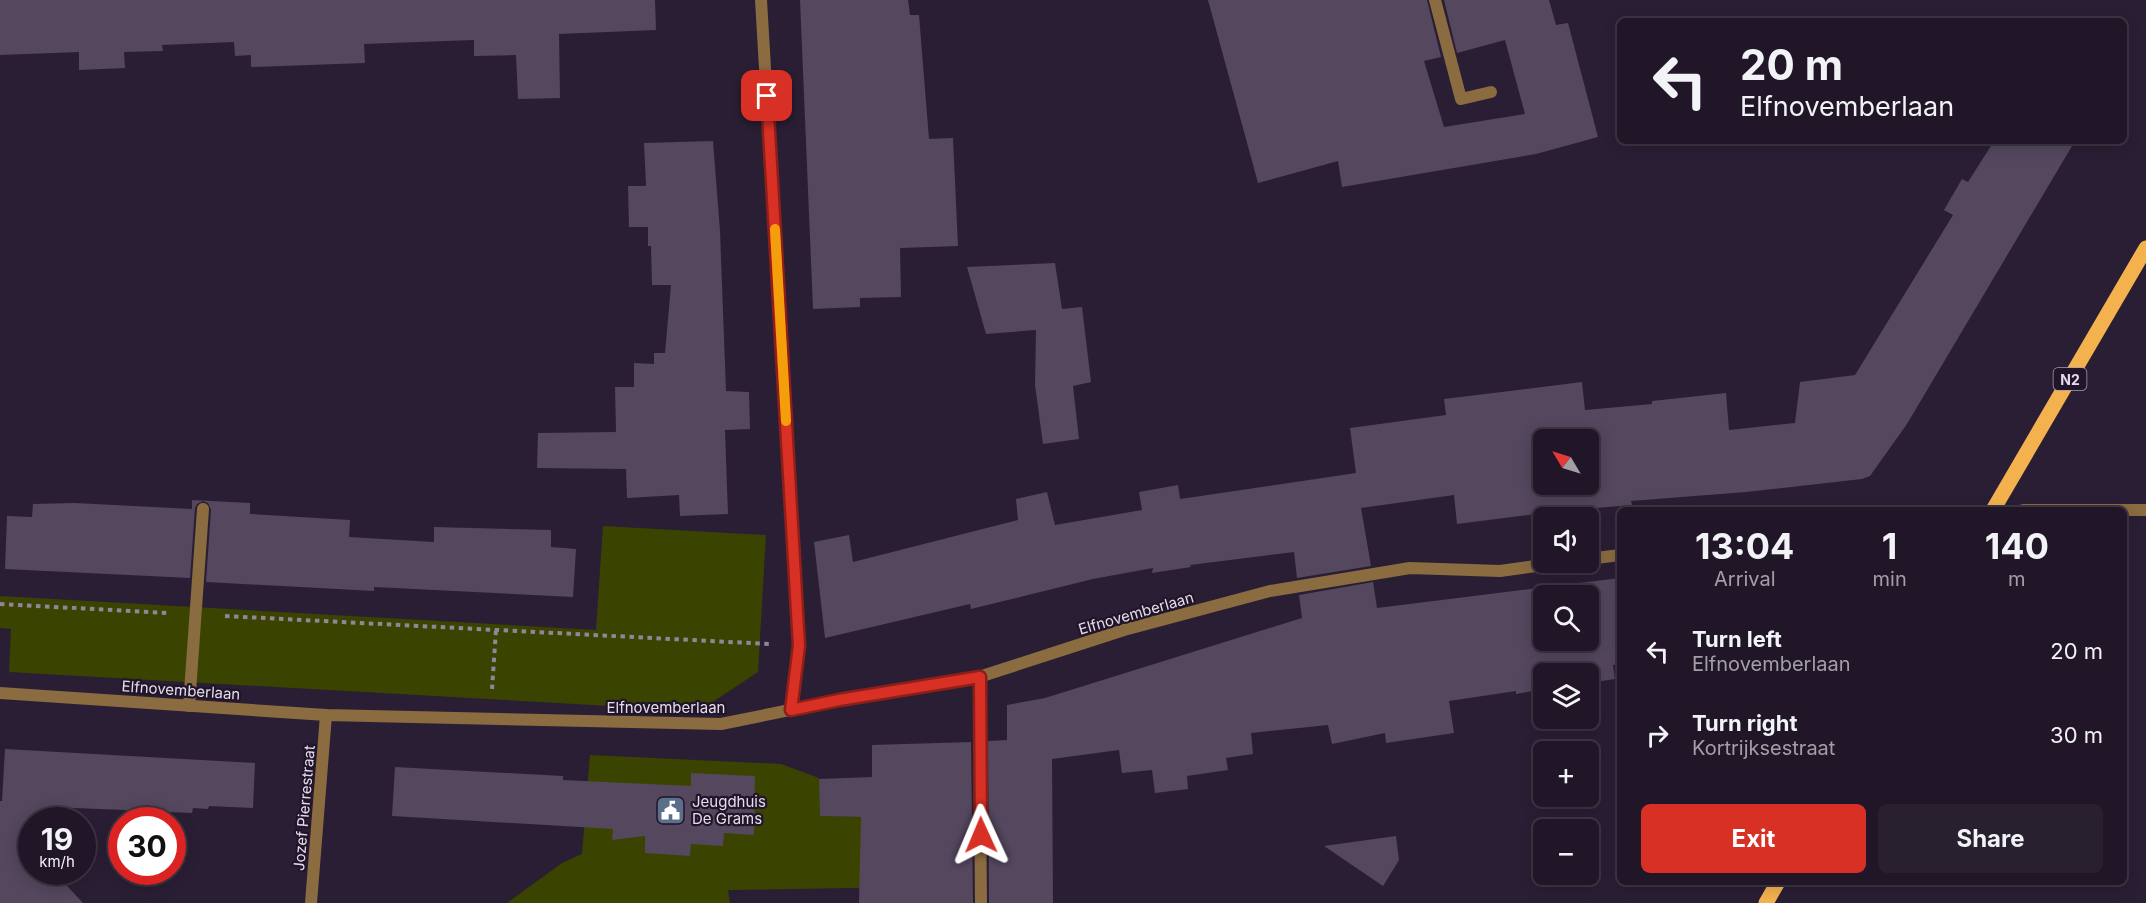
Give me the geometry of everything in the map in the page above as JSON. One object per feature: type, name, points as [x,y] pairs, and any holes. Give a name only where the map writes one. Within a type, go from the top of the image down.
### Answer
[{"type":"main road","name":"N2","points":[[1996,507],[2146,248]]},
{"type":"main road","points":[[1766,903],[1776,885]]},
{"type":"street","points":[[761,0],[799,646],[791,710]]},
{"type":"street","points":[[1435,0],[1461,99],[1491,92]]},
{"type":"street","points":[[189,706],[203,509]]},
{"type":"street","points":[[2127,510],[2146,510]]},
{"type":"street","points":[[1599,558],[1617,555]]},
{"type":"street","name":"Elfnovemberlaan","points":[[0,693],[326,714],[721,724],[839,700],[980,677],[1124,630],[1270,591],[1410,568],[1500,571],[1533,566]]},
{"type":"street","points":[[980,677],[981,903]]},
{"type":"street","name":"Jozef Pierrestraat","points":[[311,903],[326,714]]},
{"type":"path","points":[[0,604],[799,646]]},
{"type":"path","points":[[491,719],[496,630]]},
{"type":"green space","points":[[603,526],[766,535],[758,672],[699,711],[9,672],[11,629],[0,628],[0,596],[596,630]]},
{"type":"green space","points":[[590,755],[781,764],[819,778],[821,816],[876,817],[971,886],[728,890],[730,903],[507,903],[562,863],[582,854]]},
{"type":"building","points":[[0,0],[655,0],[656,30],[559,34],[560,98],[518,99],[516,55],[474,56],[474,40],[364,44],[365,63],[251,67],[251,55],[235,56],[234,42],[162,45],[163,51],[124,52],[125,68],[79,70],[79,52],[0,55]]},
{"type":"building","points":[[800,0],[908,0],[910,15],[919,15],[929,139],[953,138],[958,246],[900,248],[901,297],[860,298],[860,307],[813,309]]},
{"type":"building","points":[[1208,0],[1427,0],[1441,57],[1424,61],[1444,127],[1525,114],[1505,40],[1457,53],[1444,0],[1549,0],[1556,25],[1568,23],[1598,137],[1536,154],[1342,187],[1338,161],[1258,183]]},
{"type":"building","points":[[713,141],[720,231],[726,391],[749,392],[750,429],[725,430],[728,514],[680,516],[679,495],[627,498],[626,469],[537,468],[538,433],[616,432],[615,387],[634,387],[634,363],[654,364],[654,353],[665,353],[671,285],[652,285],[648,227],[629,227],[628,186],[646,186],[644,143]]},
{"type":"building","points":[[1992,144],[2073,144],[1907,424],[1870,476],[1862,479],[1746,492],[1631,501],[1632,505],[1599,508],[1533,507],[1533,514],[1457,524],[1454,495],[1361,508],[1371,566],[1297,578],[1294,552],[1190,565],[1191,567],[1152,573],[1153,568],[1093,579],[971,609],[970,604],[825,638],[814,542],[849,535],[853,562],[1018,520],[1016,499],[1047,492],[1055,525],[1142,510],[1139,492],[1178,485],[1180,499],[1356,473],[1350,428],[1446,415],[1444,399],[1582,382],[1585,410],[1652,404],[1652,401],[1726,393],[1729,430],[1795,423],[1800,382],[1855,375],[1953,215],[1944,210],[1962,179],[1968,182]]},
{"type":"building","points":[[1055,263],[1062,309],[1082,307],[1091,382],[1073,386],[1079,439],[1043,444],[1035,385],[1036,330],[986,334],[967,267]]},
{"type":"building","points":[[192,500],[250,503],[250,514],[350,520],[349,537],[434,542],[434,527],[551,530],[551,547],[576,549],[573,597],[374,587],[374,591],[206,582],[211,510],[208,503],[203,501],[195,508],[190,578],[5,569],[7,516],[32,517],[33,504],[75,503],[192,509]]},
{"type":"building","points":[[1617,578],[1617,664],[1613,665],[1615,679],[1599,681],[1599,663],[1533,663],[1533,691],[1516,694],[1516,691],[1449,701],[1454,733],[1386,743],[1385,733],[1332,744],[1328,725],[1251,733],[1253,754],[1226,758],[1228,770],[1187,776],[1188,789],[1155,793],[1152,770],[1122,773],[1119,750],[1052,759],[1053,903],[989,903],[988,741],[1007,740],[1007,705],[1045,698],[1302,618],[1299,595],[1373,582],[1377,608],[1533,589],[1533,651],[1599,651],[1599,585],[1563,585]]},
{"type":"building","points":[[971,742],[973,903],[859,903],[861,817],[820,816],[819,779],[872,777],[872,745]]},
{"type":"building","points":[[5,749],[255,763],[253,808],[209,806],[208,809],[193,808],[192,813],[186,813],[186,807],[108,807],[108,809],[96,809],[96,807],[18,807],[18,885],[66,885],[83,903],[0,903],[0,801],[2,801]]},
{"type":"building","points":[[395,767],[563,776],[563,780],[691,786],[691,773],[755,776],[754,835],[724,833],[723,846],[691,844],[690,856],[645,853],[645,836],[612,840],[613,829],[392,816]]},
{"type":"building","points":[[1396,836],[1399,860],[1383,886],[1324,846]]},
{"type":"slow traffic","points":[[775,229],[786,421]]},
{"type":"place","name":"Jeugdhuis De Grams","points":[[671,810]]},
{"type":"route","points":[[767,96],[799,646],[791,710],[980,677],[981,835]]}]
